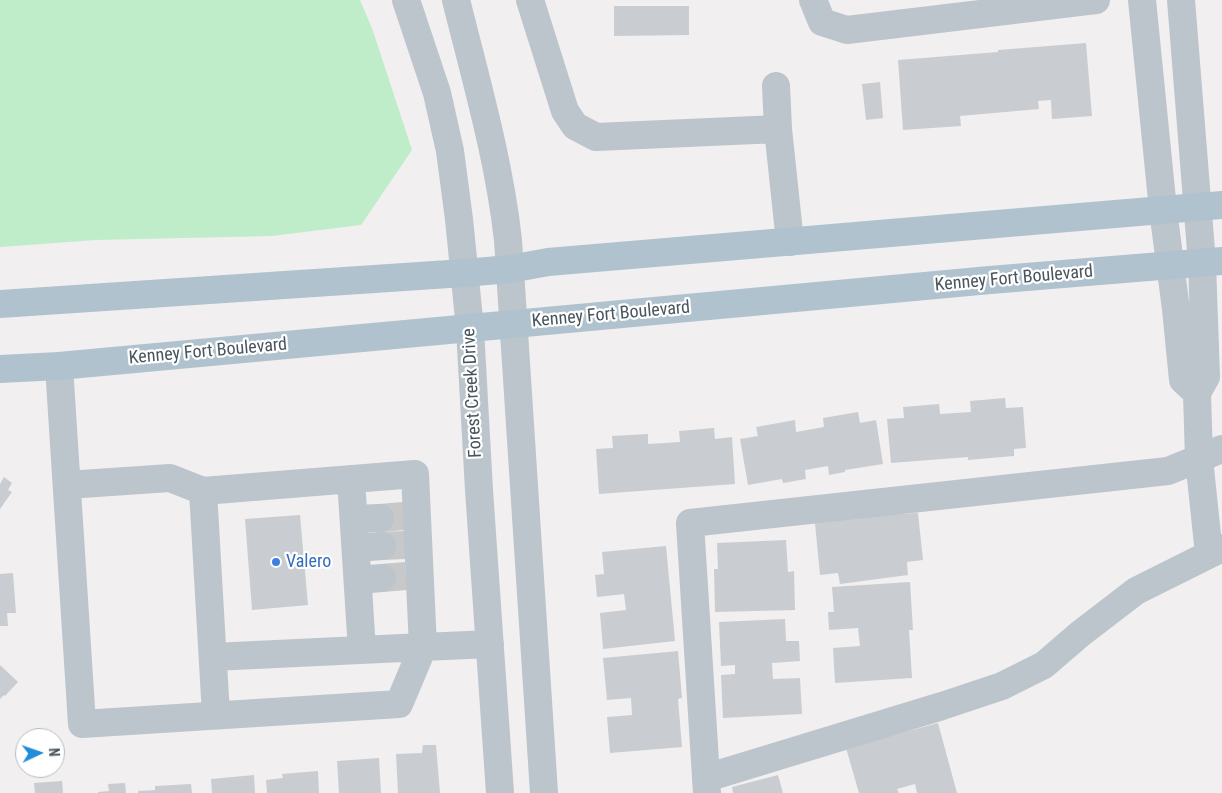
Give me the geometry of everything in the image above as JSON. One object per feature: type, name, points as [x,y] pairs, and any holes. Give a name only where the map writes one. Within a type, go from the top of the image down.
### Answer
[{"type":"main road","points":[[0,304],[464,273],[510,269],[548,262],[1210,206]]},
{"type":"main road","name":"Kenney Fort Boulevard","points":[[0,369],[60,366],[980,281],[1212,262]]},
{"type":"street","name":"Forest Creek Drive","points":[[406,0],[437,93],[450,151],[460,219],[470,329],[500,793]]},
{"type":"street","points":[[530,0],[565,111],[575,126],[596,137],[778,129]]},
{"type":"street","points":[[813,0],[822,22],[847,30],[1096,0]]},
{"type":"street","points":[[1142,0],[1162,210],[1184,380],[1196,393],[1211,454],[1216,551],[1136,591],[1080,634],[1044,665],[1002,686],[932,708],[706,786],[690,523],[1168,471],[1211,454]]},
{"type":"street","points":[[1182,0],[1210,206],[1212,262],[1206,377],[1196,393]]},
{"type":"street","points":[[463,1],[504,204],[514,325],[544,793]]},
{"type":"street","points":[[776,86],[778,129],[790,242]]},
{"type":"street","points":[[60,366],[67,484],[82,724],[399,704],[423,647],[391,577],[389,517],[415,474],[203,491],[170,478],[67,484]]},
{"type":"street","points":[[352,479],[389,517],[391,577],[362,650]]},
{"type":"street","points":[[203,491],[216,715]]},
{"type":"street","points":[[212,657],[490,644]]},
{"type":"green space","points":[[0,0],[360,0],[373,31],[412,150],[361,225],[272,236],[96,240],[0,247]]},
{"type":"building","points":[[614,6],[689,6],[689,35],[614,36]]},
{"type":"building","points":[[1086,43],[1092,116],[1052,119],[1051,100],[1038,101],[1039,109],[960,116],[961,126],[903,130],[898,60]]},
{"type":"building","points":[[880,82],[883,118],[866,120],[862,84]]},
{"type":"building","points":[[1005,398],[1006,408],[1023,407],[1026,448],[1014,449],[1014,456],[968,460],[968,457],[891,463],[887,419],[904,418],[903,407],[939,404],[940,414],[971,412],[970,401]]},
{"type":"building","points":[[858,412],[860,423],[876,420],[883,464],[845,470],[845,472],[829,475],[828,466],[805,470],[806,479],[783,483],[782,479],[748,485],[740,439],[758,436],[756,427],[795,420],[796,432],[824,427],[823,418]]},
{"type":"building","points":[[714,428],[715,439],[732,437],[735,484],[599,494],[596,449],[613,448],[612,436],[648,434],[648,444],[680,442],[679,431]]},
{"type":"building","points":[[4,477],[12,483],[8,490],[12,492],[0,509],[0,484]]},
{"type":"building","points":[[900,507],[901,514],[918,513],[923,560],[907,562],[908,575],[840,584],[838,573],[820,575],[815,523]]},
{"type":"building","name":"Valero","points":[[300,515],[308,605],[252,610],[245,519]]},
{"type":"building","points":[[786,540],[788,572],[794,571],[795,610],[715,612],[714,569],[718,569],[717,543]]},
{"type":"building","points":[[666,546],[675,641],[603,649],[600,613],[626,610],[624,594],[597,597],[595,575],[604,574],[602,552]]},
{"type":"building","points":[[13,573],[16,613],[7,613],[8,626],[0,626],[0,574]]},
{"type":"building","points":[[910,582],[913,630],[909,630],[912,678],[835,683],[833,648],[860,646],[858,628],[829,630],[828,612],[834,612],[832,587]]},
{"type":"building","points":[[785,619],[786,641],[799,641],[800,661],[772,663],[773,679],[800,678],[802,714],[723,718],[721,675],[735,674],[735,665],[721,666],[719,622]]},
{"type":"building","points":[[678,651],[682,698],[678,699],[682,747],[610,753],[607,717],[632,715],[631,698],[607,700],[603,658]]},
{"type":"building","points":[[0,665],[18,682],[0,699]]},
{"type":"building","points":[[938,723],[957,793],[917,793],[915,784],[897,789],[899,793],[859,793],[846,748]]},
{"type":"building","points":[[423,745],[436,745],[440,793],[398,793],[396,754],[422,753]]},
{"type":"building","points":[[379,758],[381,793],[339,793],[337,761]]},
{"type":"building","points":[[318,771],[319,793],[267,793],[266,780],[283,778],[282,774]]},
{"type":"building","points":[[254,775],[255,793],[212,793],[211,779]]},
{"type":"building","points":[[778,775],[783,793],[733,793],[732,787]]},
{"type":"building","points":[[62,781],[63,793],[35,793],[34,783]]},
{"type":"building","points":[[125,783],[126,793],[98,793],[109,791],[108,784]]},
{"type":"building","points":[[191,784],[192,793],[138,793],[138,791],[155,790],[155,786]]},
{"type":"tunnel","points":[[380,518],[404,516]]},
{"type":"tunnel","points":[[382,546],[405,545]]},
{"type":"tunnel","points":[[382,578],[406,576]]},
{"type":"place","name":"Valero","points":[[276,562]]}]
